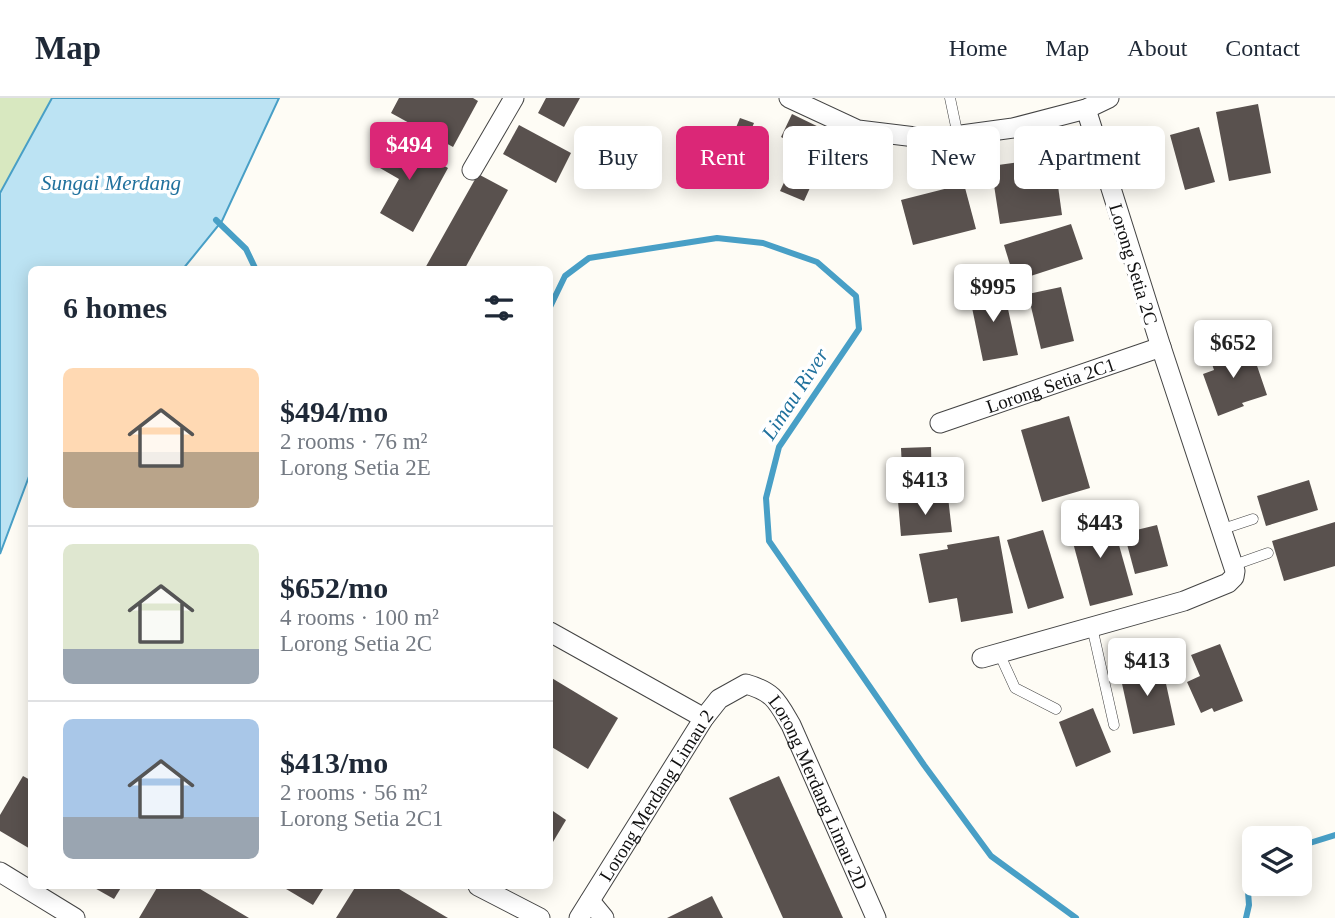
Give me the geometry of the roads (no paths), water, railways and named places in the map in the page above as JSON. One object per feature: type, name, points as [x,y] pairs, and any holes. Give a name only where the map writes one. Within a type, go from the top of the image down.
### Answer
[{"type":"street","points":[[472,170],[514,98]]},
{"type":"street","points":[[789,98],[858,130],[907,136]]},
{"type":"street","points":[[1000,130],[1086,109],[1109,98]]},
{"type":"street","name":"Lorong Setia 2C","points":[[1086,109],[1161,347],[1223,529],[1234,571]]},
{"type":"street","name":"Lorong Setia 2C1","points":[[940,423],[1161,347]]},
{"type":"street","points":[[991,656],[1184,601],[1228,583],[1234,571]]},
{"type":"street","points":[[553,634],[704,718]]},
{"type":"street","name":"Lorong Merdang Limau 2","points":[[585,910],[704,718],[719,699],[746,684]]},
{"type":"street","name":"Lorong Merdang Limau 2D","points":[[746,684],[763,689],[775,697],[791,725],[876,918]]},
{"type":"street","points":[[0,872],[75,918]]},
{"type":"street","points":[[484,889],[540,918]]},
{"type":"street","points":[[585,910],[604,918]]},
{"type":"lane","points":[[950,98],[956,126]]},
{"type":"lane","points":[[1223,529],[1253,519]]},
{"type":"lane","points":[[1234,571],[1268,553]]},
{"type":"lane","points":[[1091,627],[1114,725]]},
{"type":"lane","points":[[991,656],[1015,688],[1056,709]]},
{"type":"water","name":"Sungai Merdang","points":[[52,98],[279,98],[222,221],[185,266],[28,266],[28,479],[0,554],[0,193]]},
{"type":"waterway","name":"Limau River","points":[[216,220],[246,249],[254,266]]},
{"type":"waterway","name":"Limau River","points":[[553,301],[565,276],[589,258],[717,238],[763,243],[817,262],[856,296],[859,329],[779,447],[766,498],[769,541],[924,765],[991,856],[1076,918]]},
{"type":"waterway","name":"Limau River","points":[[1312,842],[1335,835]]},
{"type":"waterway","name":"Limau River","points":[[1246,918],[1248,896]]}]
